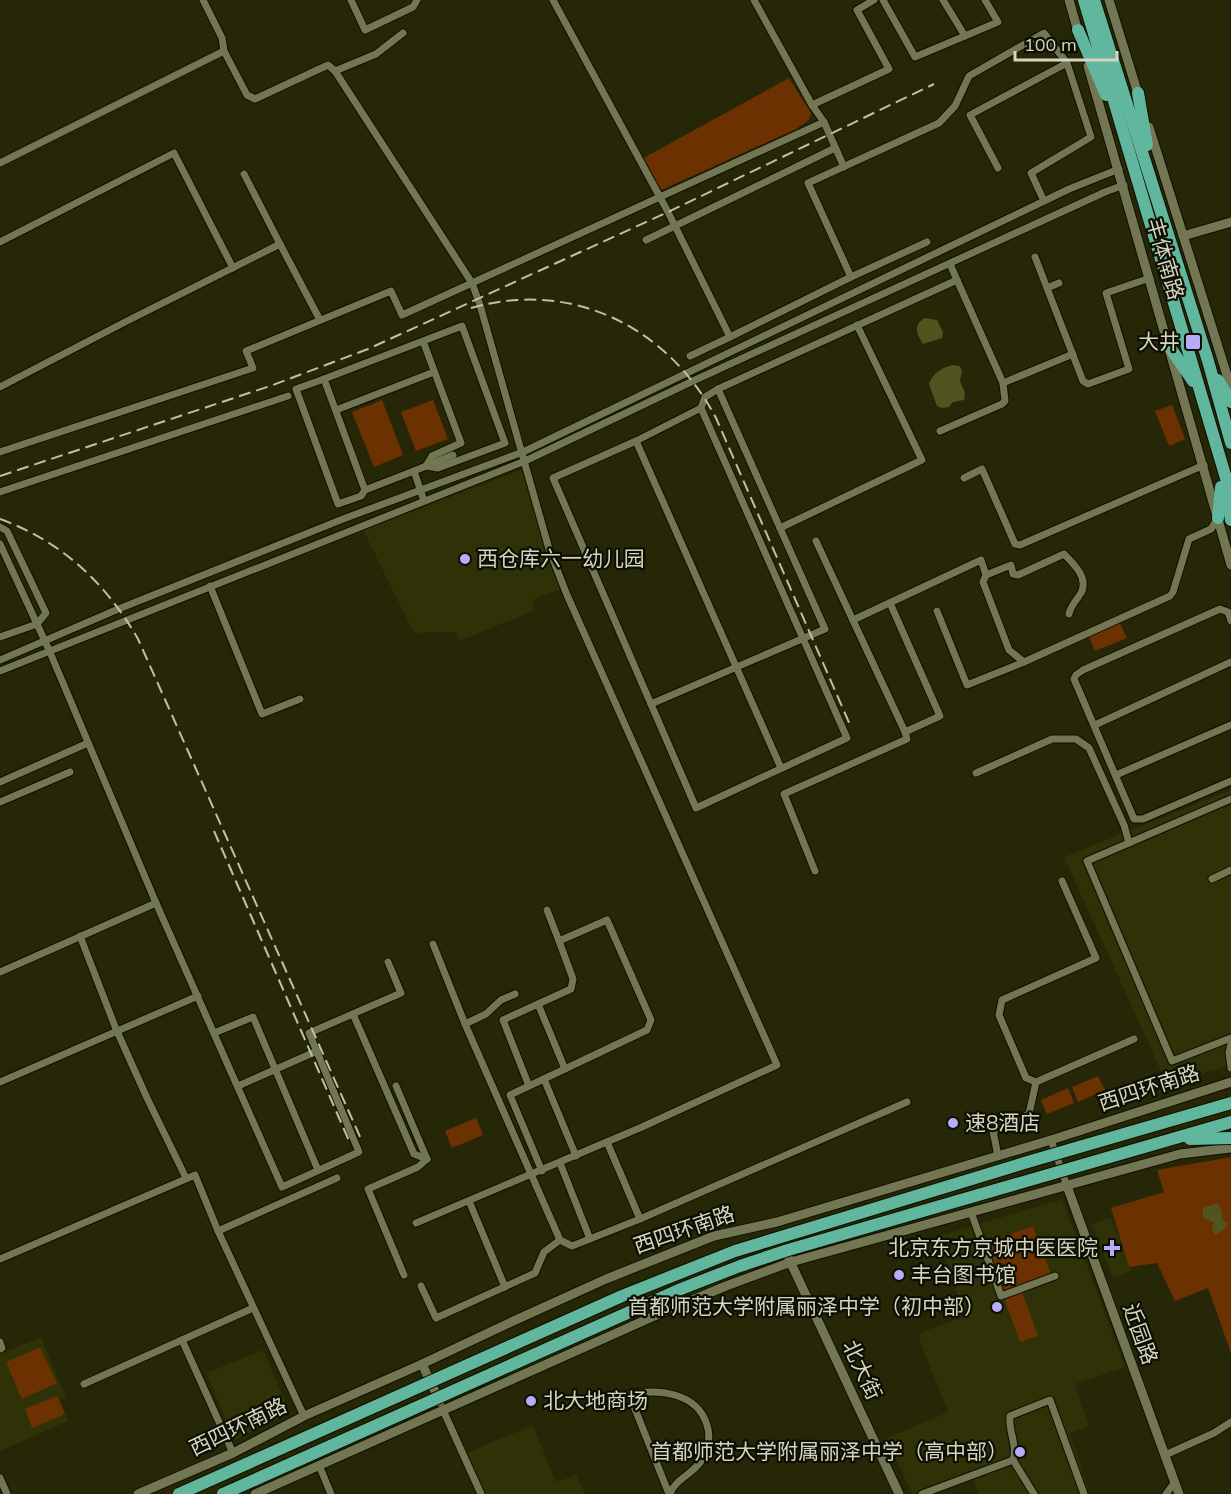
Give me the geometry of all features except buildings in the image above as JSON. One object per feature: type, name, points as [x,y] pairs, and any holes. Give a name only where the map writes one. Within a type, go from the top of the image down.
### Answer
[{"type":"highway","name":"丰体南路","points":[[1084,0],[1103,45],[1153,184],[1230,438]]},
{"type":"highway","name":"丰体南路","points":[[1094,0],[1128,144],[1231,495]]},
{"type":"highway","points":[[1077,30],[1128,144]]},
{"type":"highway","points":[[1138,93],[1153,184]]},
{"type":"highway","points":[[1169,346],[1201,392]]},
{"type":"highway","points":[[1208,361],[1231,402]]},
{"type":"highway","points":[[1218,518],[1223,468]]},
{"type":"highway","points":[[1223,468],[1231,520]]},
{"type":"highway","name":"西四环南路","points":[[684,1270],[724,1255],[1231,1102]]},
{"type":"highway","points":[[710,1277],[788,1250],[1231,1123]]},
{"type":"highway","points":[[1174,1139],[1231,1138]]},
{"type":"highway","name":"西四环南路","points":[[179,1494],[653,1283]]},
{"type":"highway","points":[[223,1494],[681,1289]]},
{"type":"street","points":[[204,0],[222,38],[224,51],[247,95],[255,99],[328,64],[336,70],[472,284],[523,452],[549,549],[567,595],[777,1065],[531,1176],[417,1223]]},
{"type":"street","points":[[351,0],[365,30],[413,8],[417,0]]},
{"type":"street","points":[[754,0],[812,105],[824,122],[844,167]]},
{"type":"street","points":[[812,105],[889,69],[857,10],[874,0]]},
{"type":"street","points":[[883,0],[915,57],[998,22],[985,0]]},
{"type":"street","points":[[943,0],[965,36]]},
{"type":"street","name":"丰体南路","points":[[1069,0],[1124,185],[1231,565]]},
{"type":"street","name":"丰体南路","points":[[1109,0],[1231,388]]},
{"type":"street","points":[[556,1],[661,198],[730,336]]},
{"type":"street","points":[[336,70],[375,54],[403,33]]},
{"type":"street","points":[[851,277],[808,183],[939,123],[955,106],[969,76],[1044,33],[1067,63],[1091,137],[1031,172],[1044,201]]},
{"type":"street","points":[[0,163],[224,51]]},
{"type":"street","points":[[998,168],[970,115],[1067,63]]},
{"type":"street","points":[[0,452],[253,368],[246,351],[391,291],[402,315],[824,122]]},
{"type":"street","points":[[646,240],[835,148]]},
{"type":"street","points":[[0,242],[174,153],[233,268]]},
{"type":"street","points":[[0,660],[116,610],[523,452],[1044,201],[1119,169]]},
{"type":"street","points":[[244,174],[320,320]]},
{"type":"street","points":[[0,670],[525,461],[693,381],[1124,185]]},
{"type":"street","points":[[1183,236],[1231,222]]},
{"type":"street","points":[[690,356],[851,277],[927,243]]},
{"type":"street","points":[[0,387],[280,244]]},
{"type":"street","points":[[1035,257],[1083,381],[1088,384],[1129,369],[1106,293],[1150,278]]},
{"type":"street","points":[[940,431],[1005,401],[1003,383],[950,264]]},
{"type":"street","points":[[701,408],[847,738],[696,808],[553,477],[636,441],[701,408],[705,397],[718,389],[957,280]]},
{"type":"street","points":[[1047,288],[1059,284]]},
{"type":"street","points":[[780,528],[922,460],[857,325]]},
{"type":"street","points":[[426,466],[438,468],[506,443],[462,326],[296,389],[338,504],[361,496],[365,490],[453,455]]},
{"type":"street","points":[[423,341],[461,443],[432,456],[426,466]]},
{"type":"street","points":[[1003,383],[1073,354]]},
{"type":"street","points":[[336,410],[434,372]]},
{"type":"street","points":[[324,379],[365,490]]},
{"type":"street","points":[[651,704],[825,629],[718,389]]},
{"type":"street","points":[[0,492],[288,396]]},
{"type":"street","points":[[636,441],[781,768]]},
{"type":"street","points":[[964,478],[982,470],[1016,544],[1020,546],[1204,465]]},
{"type":"street","points":[[414,471],[424,501]]},
{"type":"street","points":[[937,611],[967,686],[1170,596],[1189,539],[1211,529],[1218,518]]},
{"type":"street","points":[[0,527],[7,531],[46,613],[37,624],[0,637]]},
{"type":"street","points":[[815,870],[784,794],[907,739],[816,541]]},
{"type":"street","points":[[0,544],[49,650],[156,903],[282,1187],[359,1152],[309,1033],[401,993],[388,962]]},
{"type":"street","points":[[986,575],[1011,565],[1014,574],[1018,575],[1064,554],[1076,565],[1084,582],[1082,592],[1071,606],[1069,614]]},
{"type":"street","points":[[853,620],[981,560],[986,575],[983,587],[1009,650],[1024,662]]},
{"type":"street","points":[[210,586],[262,714],[300,699]]},
{"type":"street","points":[[890,603],[940,716],[905,732]]},
{"type":"street","points":[[1231,621],[1228,612],[1221,609],[1076,675],[1074,679],[1134,819],[1143,819],[1231,781]]},
{"type":"street","points":[[1095,725],[1231,662]]},
{"type":"street","points":[[1116,776],[1231,725]]},
{"type":"street","points":[[976,773],[1052,739],[1076,739],[1089,748],[1124,825],[1129,843]]},
{"type":"street","points":[[0,782],[88,743]]},
{"type":"street","points":[[0,802],[70,772]]},
{"type":"street","points":[[1231,799],[1087,861],[1172,1061],[1231,1038]]},
{"type":"street","points":[[1212,879],[1231,870]]},
{"type":"street","points":[[1062,881],[1096,958],[1002,1000],[999,1015],[1026,1078],[1036,1082],[1134,1039]]},
{"type":"street","points":[[0,972],[156,903]]},
{"type":"street","points":[[529,1086],[502,1020],[571,989],[573,984],[548,910]]},
{"type":"street","points":[[542,1171],[510,1095],[647,1030],[651,1020],[607,920],[559,941]]},
{"type":"street","points":[[80,936],[117,1031],[186,1178]]},
{"type":"street","points":[[433,944],[465,1024],[560,1240],[572,1246],[640,1219],[907,1102]]},
{"type":"street","points":[[465,1024],[486,1014],[501,1000],[515,994]]},
{"type":"street","points":[[0,1082],[198,996]]},
{"type":"street","points":[[538,1004],[565,1069]]},
{"type":"street","points":[[353,1014],[414,1154],[427,1159]]},
{"type":"street","points":[[214,1033],[253,1017],[318,1170]]},
{"type":"street","points":[[1231,1044],[1229,1052],[1231,1068]]},
{"type":"street","points":[[238,1086],[318,1051]]},
{"type":"street","points":[[544,1079],[576,1156]]},
{"type":"street","points":[[998,1156],[993,1131],[1029,1114],[1036,1082]]},
{"type":"street","points":[[1215,1087],[1231,1082]]},
{"type":"street","points":[[396,1086],[427,1159]]},
{"type":"street","name":"西四环南路","points":[[138,1494],[233,1453],[304,1416],[606,1279],[704,1240],[777,1222],[998,1156],[1215,1087],[1231,1088]]},
{"type":"street","name":"西四环南路","points":[[724,1255],[1231,1102]]},
{"type":"street","points":[[1180,1154],[1231,1123]]},
{"type":"street","points":[[681,1289],[740,1266],[786,1252],[1231,1123]]},
{"type":"street","points":[[1051,1140],[1067,1186]]},
{"type":"street","points":[[607,1142],[640,1219]]},
{"type":"street","points":[[255,1494],[726,1286],[791,1262],[1180,1154],[1231,1148]]},
{"type":"street","points":[[404,1275],[368,1189],[418,1167],[427,1159]]},
{"type":"street","points":[[560,1163],[591,1239]]},
{"type":"street","points":[[0,1259],[195,1175],[218,1231],[304,1416]]},
{"type":"street","points":[[218,1231],[337,1178]]},
{"type":"street","name":"近园路","points":[[1067,1186],[1179,1494]]},
{"type":"street","points":[[469,1201],[505,1287]]},
{"type":"street","points":[[971,1212],[1001,1296],[1055,1276]]},
{"type":"street","name":"北大街","points":[[777,1222],[786,1252],[899,1494]]},
{"type":"street","points":[[421,1286],[436,1318],[535,1273],[544,1252],[560,1240]]},
{"type":"street","name":"西四环南路","points":[[653,1283],[684,1270]]},
{"type":"street","name":"西四环南路","points":[[176,1478],[210,1481],[633,1292]]},
{"type":"street","points":[[223,1494],[660,1298]]},
{"type":"street","points":[[84,1384],[253,1308]]},
{"type":"street","points":[[182,1340],[233,1453]]},
{"type":"street","points":[[0,1342],[2,1347],[0,1348]]},
{"type":"street","points":[[422,1364],[481,1494]]},
{"type":"street","points":[[655,1392],[677,1395],[692,1402],[704,1415],[709,1431],[708,1446],[704,1456],[693,1470],[675,1483],[669,1494],[629,1394],[655,1392]]},
{"type":"street","points":[[922,1494],[1013,1460],[1016,1453],[1009,1425],[1010,1416],[1050,1400],[1084,1494]]},
{"type":"street","points":[[1165,1455],[1214,1433],[1231,1422]]},
{"type":"street","points":[[1013,1460],[1034,1494]]},
{"type":"street","points":[[319,1465],[331,1494]]},
{"type":"street","points":[[0,1478],[7,1494]]},
{"type":"street","points":[[1166,1494],[1175,1482]]},
{"type":"shaded area","points":[[789,78],[811,113],[809,120],[796,129],[659,191],[640,160]]},
{"type":"shaded area","points":[[925,318],[937,320],[943,332],[942,338],[923,344],[917,326]]},
{"type":"shaded area","points":[[953,365],[959,366],[962,370],[960,379],[965,393],[964,400],[953,402],[949,407],[942,408],[937,406],[929,384],[938,371]]},
{"type":"shaded area","points":[[382,400],[403,455],[374,467],[352,412]]},
{"type":"shaded area","points":[[433,400],[448,439],[416,451],[401,412]]},
{"type":"shaded area","points":[[1172,405],[1185,439],[1169,446],[1155,411]]},
{"type":"shaded area","name":"西仓库六一幼儿园","points":[[523,469],[561,589],[532,600],[534,611],[459,641],[456,632],[414,633],[363,530]]},
{"type":"shaded area","points":[[1119,621],[1127,638],[1095,651],[1088,634]]},
{"type":"shaded area","points":[[1231,790],[1231,1065],[1167,1084],[1064,857]]},
{"type":"shaded area","points":[[1098,1076],[1105,1090],[1078,1102],[1072,1087]]},
{"type":"shaded area","points":[[1068,1088],[1074,1103],[1047,1114],[1041,1100]]},
{"type":"shaded area","points":[[476,1118],[483,1135],[452,1148],[445,1131]]},
{"type":"shaded area","points":[[1231,1157],[1231,1353],[1208,1288],[1175,1301],[1157,1263],[1129,1267],[1111,1208],[1164,1192],[1157,1170]]},
{"type":"shaded area","points":[[1062,1199],[1125,1367],[1075,1384],[1089,1426],[1070,1433],[1090,1494],[979,1494],[970,1472],[912,1494],[887,1438],[948,1412],[919,1339],[920,1333],[964,1316],[939,1236]]},
{"type":"shaded area","points":[[1217,1203],[1222,1211],[1222,1219],[1228,1224],[1216,1235],[1212,1230],[1214,1222],[1203,1218],[1203,1208]]},
{"type":"shaded area","name":"北京东方京城中医医院","points":[[1111,1217],[1131,1271],[1113,1278],[1092,1224]]},
{"type":"shaded area","points":[[1033,1226],[1051,1274],[1004,1291],[987,1243]]},
{"type":"shaded area","points":[[1022,1292],[1038,1336],[1020,1342],[1004,1298]]},
{"type":"shaded area","points":[[41,1337],[66,1398],[60,1401],[68,1421],[0,1451],[0,1354]]},
{"type":"shaded area","points":[[40,1347],[57,1383],[22,1399],[6,1362]]},
{"type":"shaded area","points":[[263,1350],[290,1413],[235,1440],[206,1373]]},
{"type":"shaded area","points":[[57,1396],[65,1414],[32,1428],[25,1409]]},
{"type":"shaded area","points":[[533,1425],[556,1482],[576,1475],[585,1494],[485,1494],[466,1453]]},
{"type":"railway","points":[[0,476],[273,385],[368,349],[668,212],[934,84]]},
{"type":"railway","points":[[471,308],[509,301],[545,300],[580,306],[613,318],[644,336],[672,358],[696,386],[716,418],[851,727]]},
{"type":"railway","points":[[0,519],[43,539],[80,566],[112,600],[138,639],[361,1139]]},
{"type":"railway","points":[[214,831],[350,1143]]},
{"type":"place","name":"大井","points":[[1193,342]]},
{"type":"place","name":"西仓库六一幼儿园","points":[[465,559]]},
{"type":"place","name":"速8酒店","points":[[953,1123]]},
{"type":"place","name":"北京东方京城中医医院","points":[[1112,1248]]},
{"type":"place","name":"丰台图书馆","points":[[899,1275]]},
{"type":"place","name":"首都师范大学附属丽泽中学（初中部）","points":[[997,1307]]},
{"type":"place","name":"北大地商场","points":[[531,1401]]},
{"type":"place","name":"首都师范大学附属丽泽中学（高中部）","points":[[1020,1452]]}]
